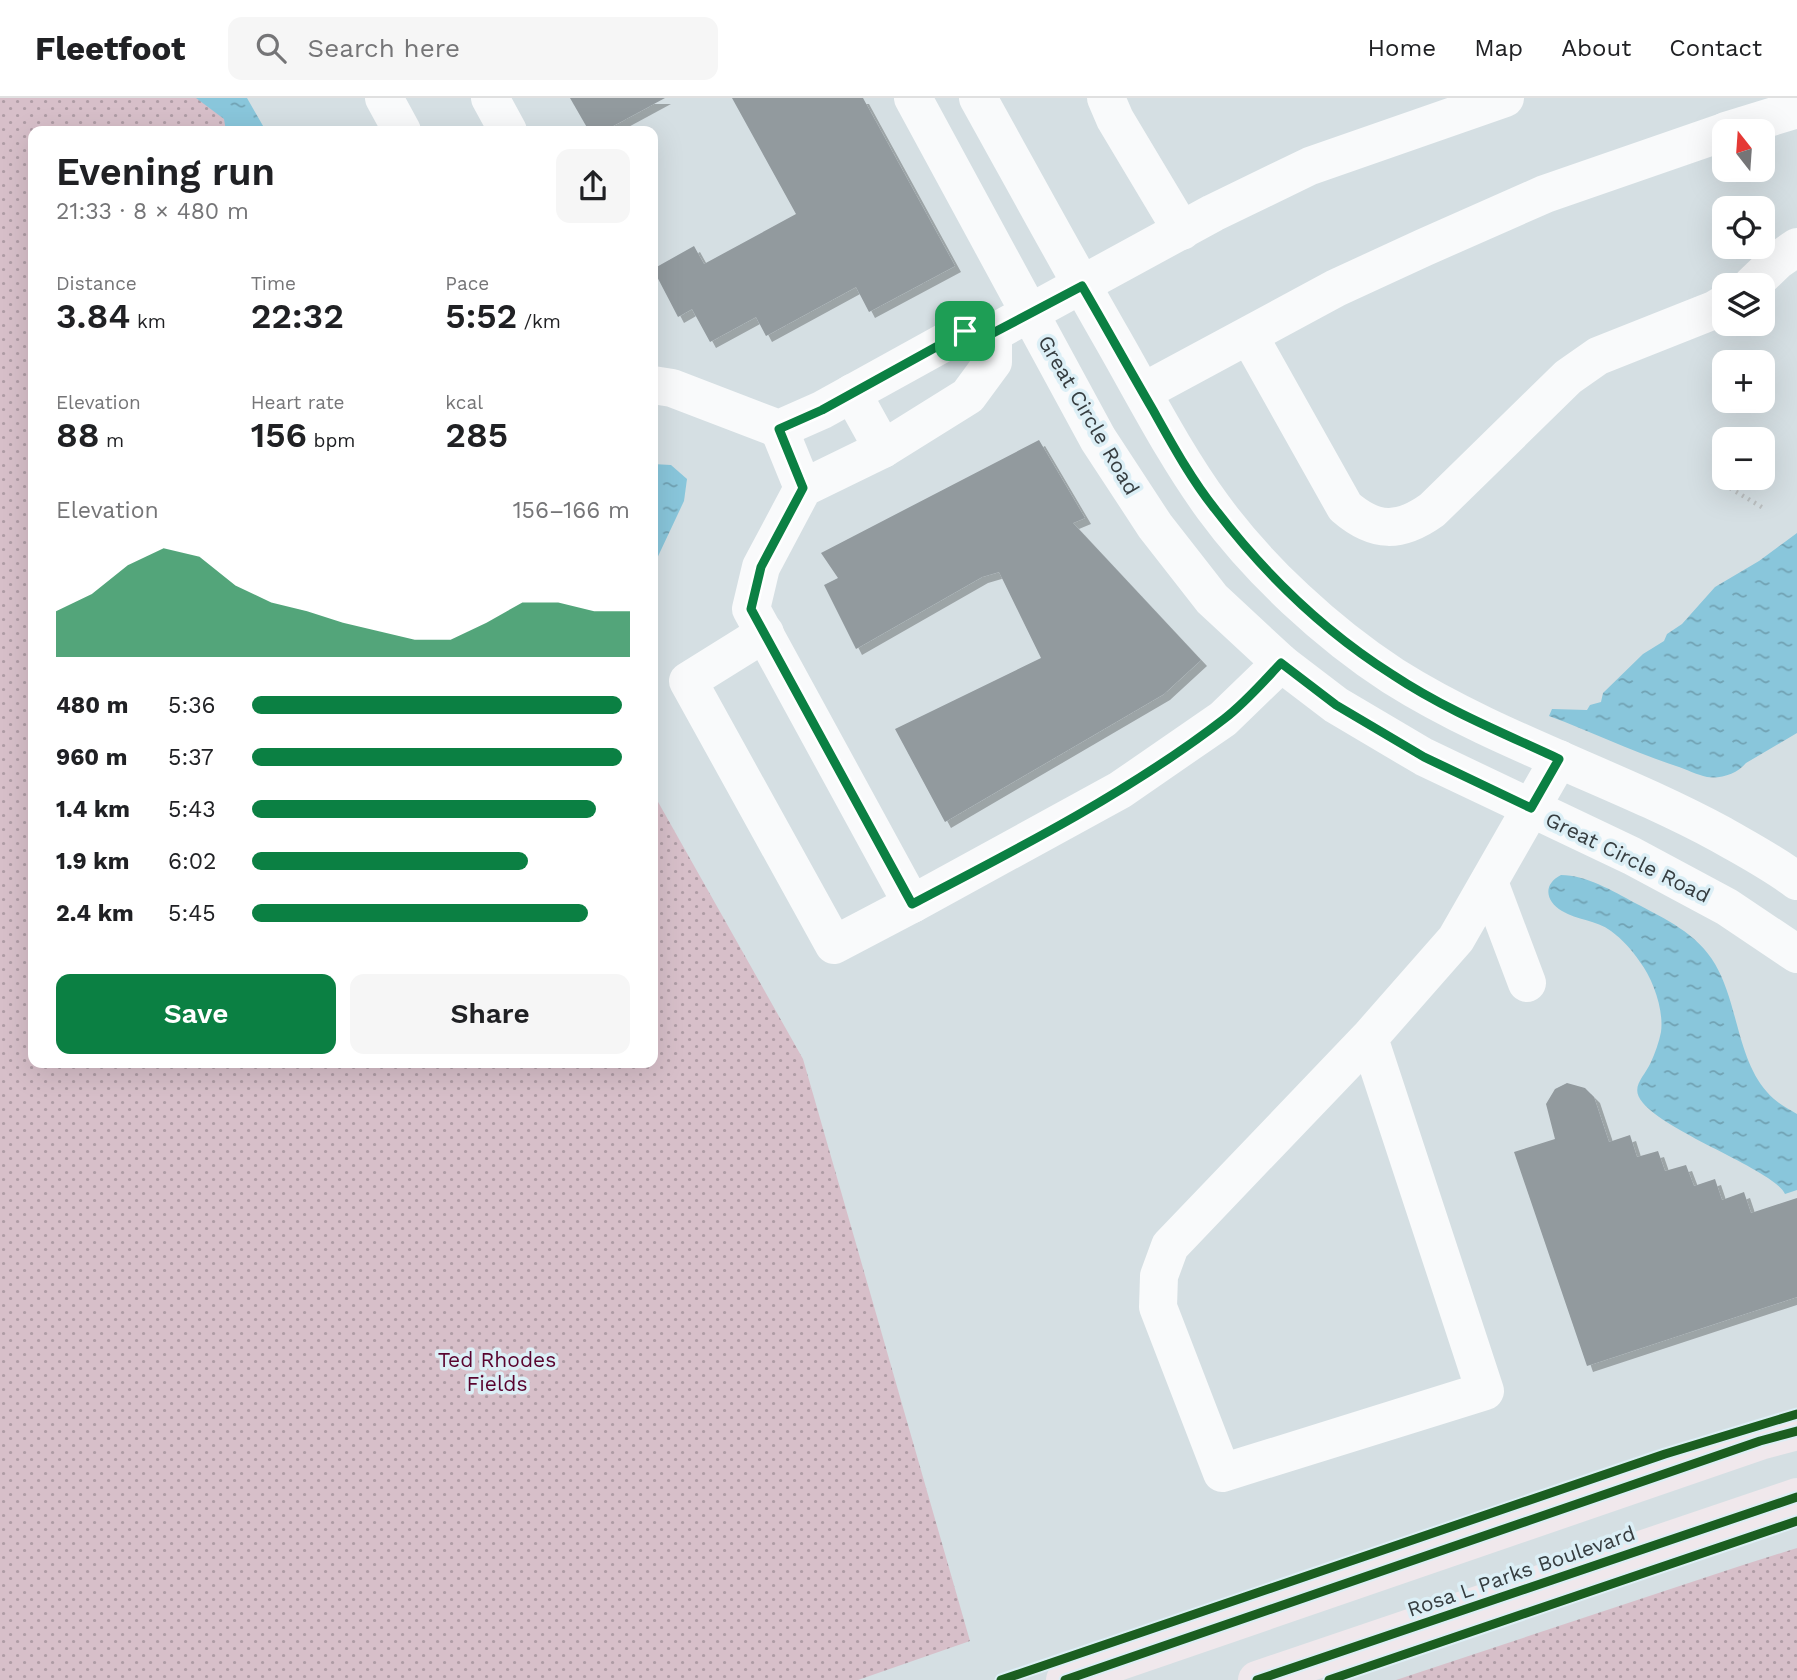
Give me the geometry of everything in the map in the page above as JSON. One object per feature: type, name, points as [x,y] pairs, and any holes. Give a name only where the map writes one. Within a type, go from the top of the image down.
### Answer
[{"type":"main road","points":[[1065,1680],[1760,1441],[1797,1431]]},
{"type":"main road","name":"Rosa L Parks Boulevard","points":[[1256,1680],[1797,1497]]},
{"type":"street","points":[[384,98],[399,126]]},
{"type":"street","points":[[490,98],[505,126]]},
{"type":"street","name":"Great Circle Road","points":[[913,98],[1098,439],[1155,526],[1212,599],[1281,663],[1336,705],[1424,757],[1632,856],[1727,906],[1797,954]]},
{"type":"street","points":[[978,98],[1180,458],[1214,509],[1258,560],[1299,601],[1392,675],[1444,705],[1681,813],[1776,865],[1797,881]]},
{"type":"street","points":[[1106,98],[1115,119],[1182,232]]},
{"type":"street","points":[[658,386],[672,388],[779,429],[822,410],[965,331],[993,333],[1213,213],[1310,166],[1505,98]]},
{"type":"street","points":[[1766,119],[1797,109]]},
{"type":"street","points":[[1143,393],[1336,288],[1525,202],[1712,137]]},
{"type":"street","points":[[1764,273],[1797,247]]},
{"type":"street","points":[[1249,336],[1345,508],[1374,526],[1391,528],[1408,524],[1432,510],[1568,377],[1598,356],[1712,311]]},
{"type":"street","points":[[912,904],[751,609],[761,567],[803,488],[883,449],[968,396],[993,362],[993,333]]},
{"type":"street","points":[[852,393],[883,449]]},
{"type":"street","points":[[779,429],[803,488]]},
{"type":"street","points":[[765,633],[688,681],[834,944],[1120,790],[1223,719],[1245,701],[1281,663]]},
{"type":"street","points":[[1369,1038],[1485,1391],[1222,1474],[1158,1307],[1159,1276],[1170,1246],[1369,1038],[1456,939],[1559,759]]},
{"type":"street","points":[[1489,882],[1527,982]]},
{"type":"path","points":[[1733,490],[1765,509]]},
{"type":"green space","name":"Ted Rhodes Fields","points":[[0,98],[230,98],[244,126],[28,126],[28,1068],[658,1068],[658,802],[803,1059],[970,1641],[858,1680],[0,1680]]},
{"type":"green space","points":[[1797,1548],[1797,1680],[1396,1680],[1740,1566]]},
{"type":"water","points":[[196,98],[247,98],[263,126],[225,126],[224,119]]},
{"type":"water","points":[[658,464],[671,465],[687,479],[684,501],[658,556]]},
{"type":"water","points":[[1797,533],[1797,733],[1733,773],[1707,777],[1644,755],[1549,716],[1552,709],[1587,710],[1590,705],[1601,702],[1603,693],[1643,654],[1664,641],[1667,634],[1682,624],[1715,587],[1759,561]]},
{"type":"water","points":[[1561,875],[1599,884],[1680,928],[1708,953],[1723,979],[1743,1047],[1757,1078],[1774,1099],[1797,1114],[1797,1190],[1785,1194],[1777,1184],[1762,1174],[1675,1127],[1643,1103],[1637,1092],[1639,1082],[1652,1059],[1661,1032],[1661,1014],[1653,986],[1634,953],[1611,931],[1556,907],[1548,893],[1551,883]]},
{"type":"building","points":[[570,98],[665,98],[613,126],[586,126]]},
{"type":"building","points":[[732,98],[863,98],[955,266],[869,312],[856,287],[766,336],[756,317],[710,342],[692,309],[678,317],[658,279],[658,266],[694,246],[704,264],[796,214]]},
{"type":"building","points":[[1039,440],[1085,518],[1073,523],[1201,660],[1164,694],[945,822],[895,729],[1041,658],[999,572],[982,577],[856,649],[824,585],[838,578],[821,553]]},
{"type":"building","points":[[1567,1083],[1585,1088],[1594,1097],[1609,1142],[1630,1135],[1637,1157],[1658,1151],[1665,1171],[1686,1165],[1694,1186],[1715,1179],[1722,1200],[1744,1192],[1751,1213],[1797,1198],[1797,1297],[1587,1366],[1514,1152],[1555,1139],[1546,1104],[1555,1089]]},
{"type":"cycle path","points":[[1001,1680],[1665,1454],[1797,1414]]},
{"type":"cycle path","points":[[1065,1680],[1760,1441],[1797,1431]]},
{"type":"cycle path","points":[[1257,1680],[1797,1497]]},
{"type":"cycle path","points":[[1329,1680],[1797,1521]]},
{"type":"route","points":[[1082,286],[1180,458],[1214,509],[1258,560],[1299,601],[1392,675],[1444,705],[1559,759],[1531,808],[1424,757],[1336,705],[1281,663],[1245,701],[1223,719],[1120,790],[912,904],[751,609],[761,567],[803,488],[779,429],[822,410],[965,331],[993,333],[1082,286]]}]
